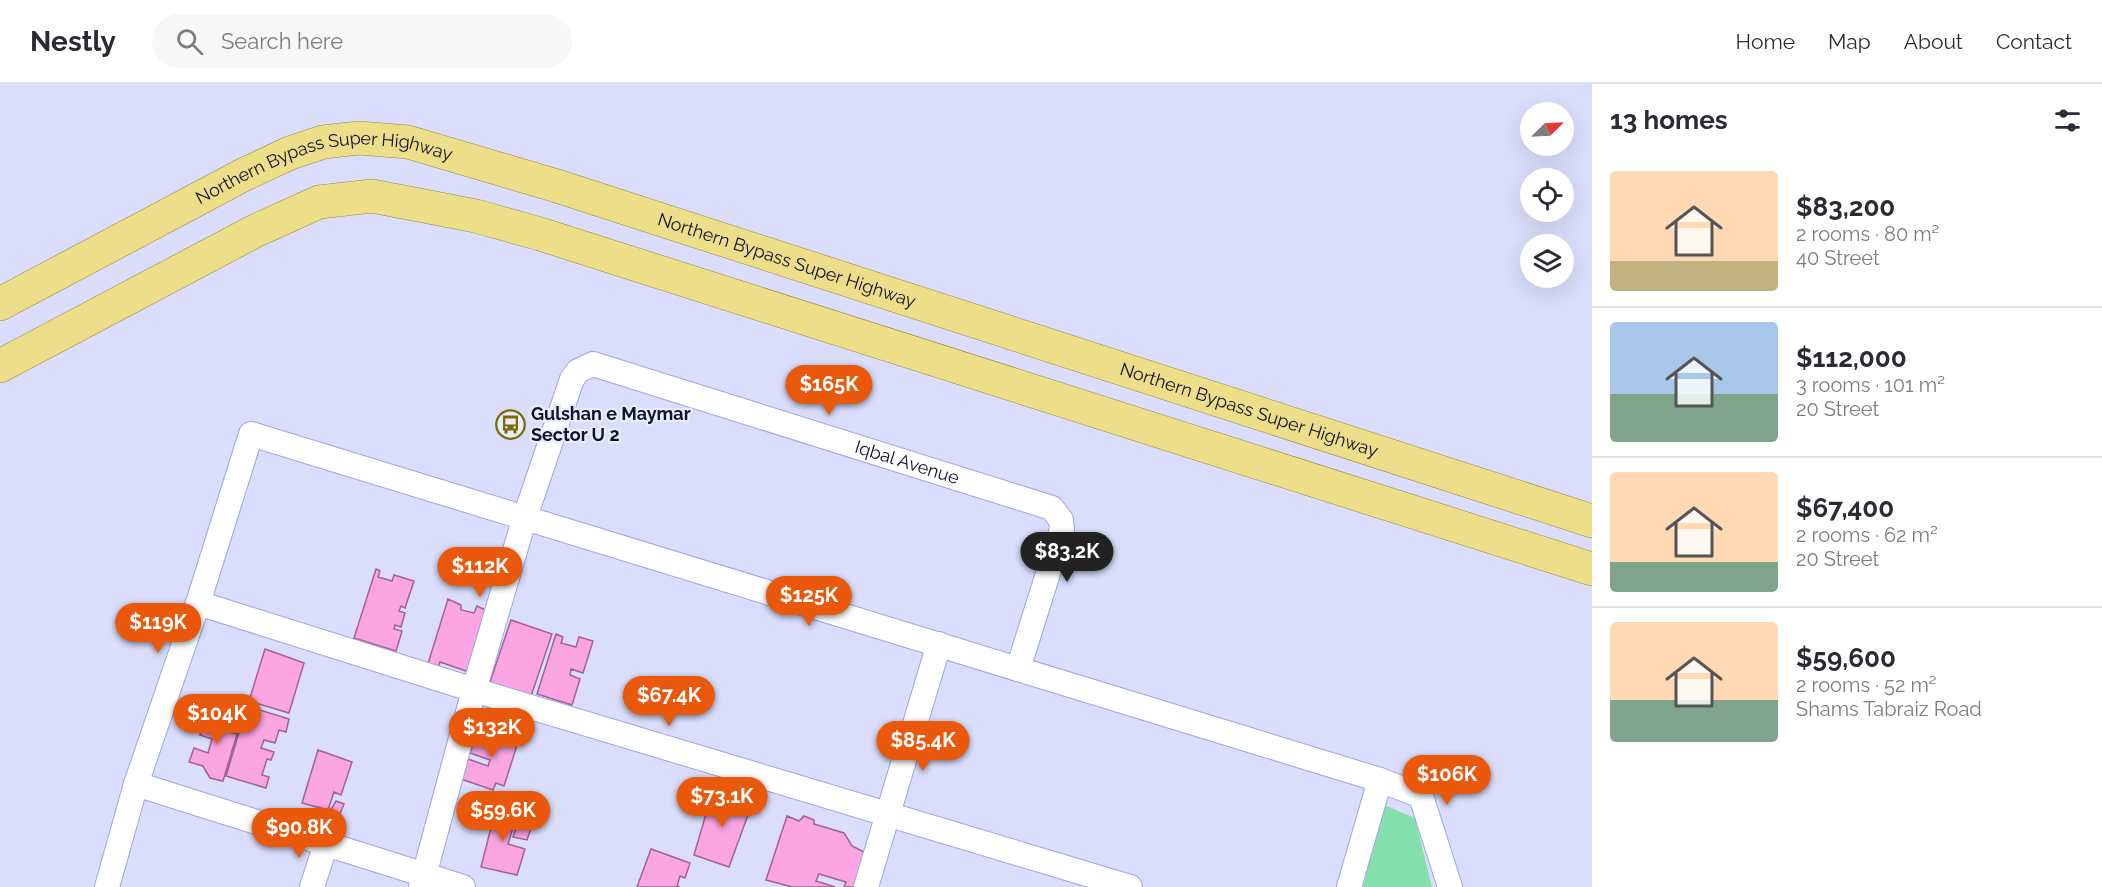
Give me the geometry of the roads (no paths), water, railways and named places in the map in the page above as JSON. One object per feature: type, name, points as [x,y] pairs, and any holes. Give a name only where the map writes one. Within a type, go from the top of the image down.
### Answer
[{"type":"main road","name":"Northern Bypass Super Highway","points":[[0,304],[232,180],[290,153],[323,142],[359,138],[408,142],[557,186],[1592,520]]},
{"type":"main road","name":"Northern Bypass Super Highway","points":[[0,366],[255,231],[319,202],[372,196],[476,216],[540,234],[1592,569]]},
{"type":"street","name":"Iqbal Avenue","points":[[524,520],[572,379],[578,371],[593,364],[1052,508],[1061,520],[1062,529],[1018,669]]},
{"type":"street","points":[[107,887],[136,784],[198,603],[251,434],[524,520],[939,644],[1380,780],[1421,796],[1450,887]]},
{"type":"street","points":[[423,881],[474,690],[524,520]]},
{"type":"street","points":[[198,603],[474,690],[1130,887]]},
{"type":"street","points":[[866,887],[939,644]]},
{"type":"street","points":[[1349,887],[1380,780]]},
{"type":"street","points":[[136,784],[326,844],[423,881],[463,887]]},
{"type":"street","points":[[312,887],[326,844]]},
{"type":"place","name":"Gulshan e Maymar Sector U 2","points":[[510,424]]}]
